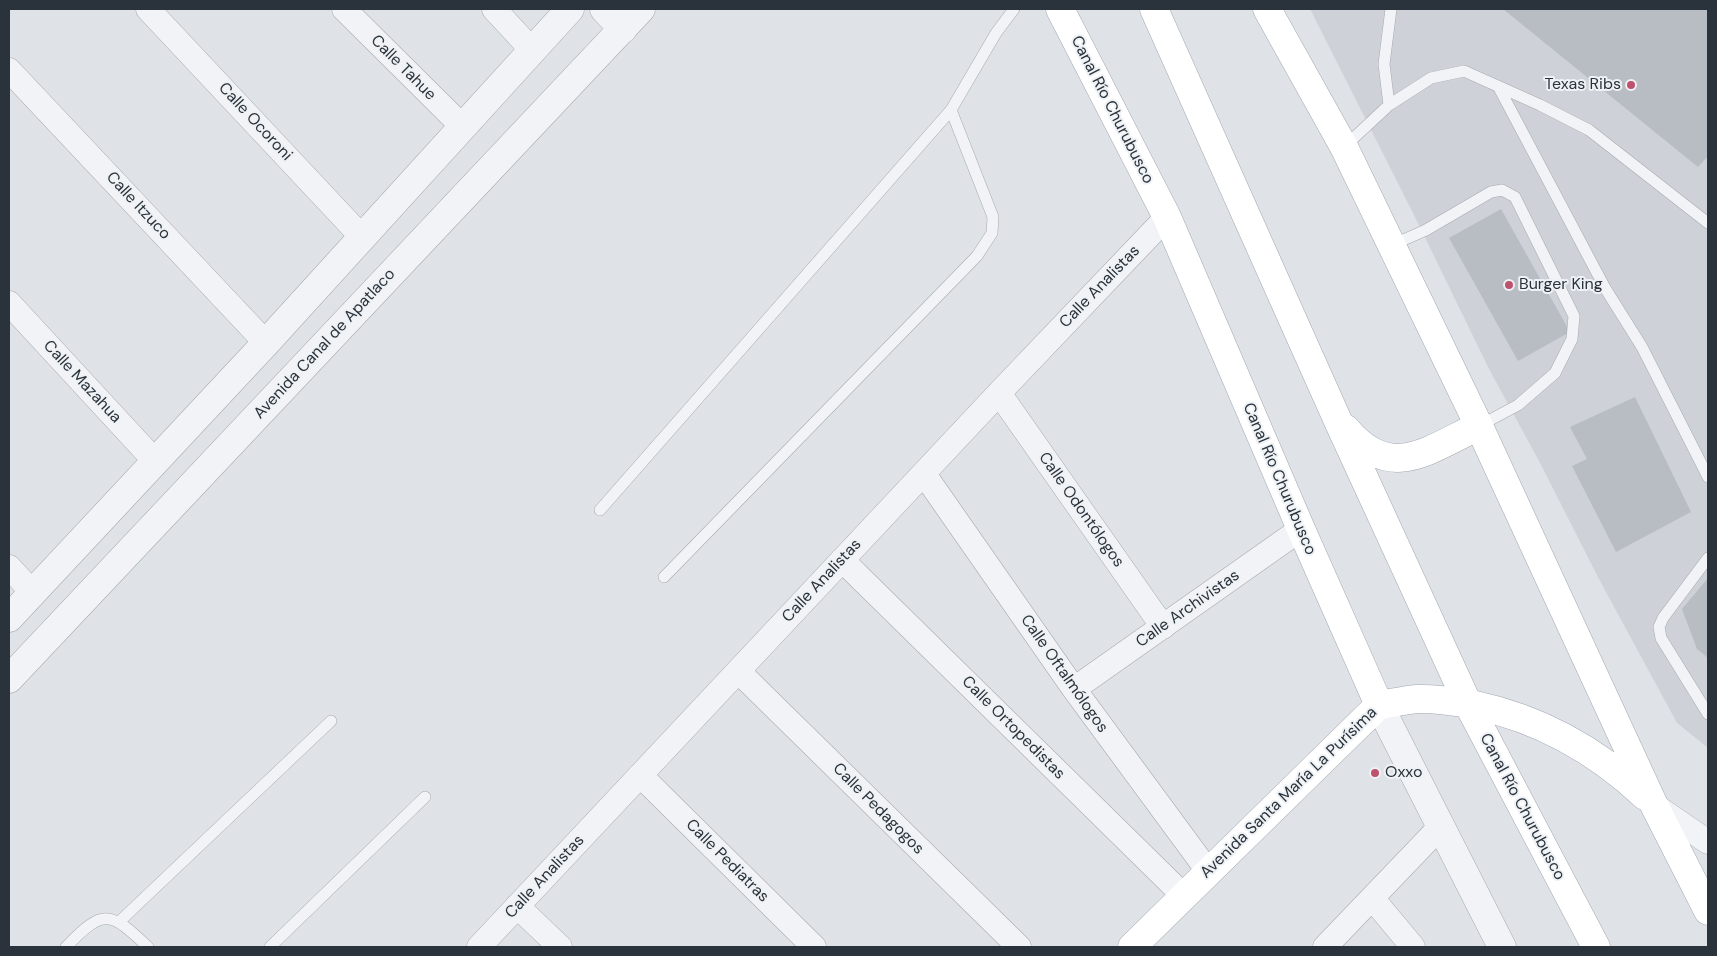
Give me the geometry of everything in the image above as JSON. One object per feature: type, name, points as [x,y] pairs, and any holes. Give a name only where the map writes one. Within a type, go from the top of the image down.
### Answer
[{"type":"main road","name":"Canal Río Churubusco","points":[[1060,9],[1167,217],[1379,705]]},
{"type":"main road","name":"Canal Río Churubusco","points":[[1154,9],[1338,421],[1468,704],[1596,947]]},
{"type":"main road","points":[[1267,9],[1344,147],[1479,426],[1654,805],[1708,911]]},
{"type":"main road","points":[[1338,421],[1348,433],[1368,449],[1383,457],[1399,459],[1414,456],[1479,426]]},
{"type":"main road","name":"Avenida Santa María La Purísima","points":[[1132,947],[1379,705],[1419,699],[1468,704],[1495,710],[1532,722],[1566,737],[1619,774],[1654,805]]},
{"type":"street","name":"Calle Ocoroni","points":[[148,9],[361,236]]},
{"type":"street","name":"Calle Tahue","points":[[344,9],[463,127]]},
{"type":"street","points":[[494,9],[532,50]]},
{"type":"street","points":[[9,618],[154,460],[266,343],[361,236],[570,9]]},
{"type":"street","points":[[604,9],[623,29]]},
{"type":"street","name":"Avenida Canal de Apatlaco","points":[[9,680],[641,9]]},
{"type":"street","name":"Calle Itzuco","points":[[9,70],[266,343]]},
{"type":"street","name":"Calle Analistas","points":[[479,947],[999,393],[1167,217]]},
{"type":"street","name":"Calle Mazahua","points":[[9,304],[154,460]]},
{"type":"street","name":"Calle Odontólogos","points":[[999,393],[1163,627]]},
{"type":"street","name":"Calle Oftalmólogos","points":[[924,474],[1074,689],[1208,871]]},
{"type":"street","name":"Calle Archivistas","points":[[1074,689],[1301,529]]},
{"type":"street","name":"Calle Ortopedistas","points":[[842,560],[1184,896]]},
{"type":"street","points":[[9,567],[33,593]]},
{"type":"street","name":"Calle Pedagogos","points":[[738,671],[1018,947]]},
{"type":"street","name":"Canal Río Churubusco","points":[[1379,705],[1442,825],[1502,947]]},
{"type":"street","name":"Calle Pediatras","points":[[640,775],[814,947]]},
{"type":"street","points":[[1654,805],[1708,842]]},
{"type":"street","points":[[1325,947],[1442,825]]},
{"type":"street","points":[[1372,898],[1413,947]]},
{"type":"street","points":[[517,906],[560,947]]},
{"type":"lane","points":[[600,510],[951,110],[996,33],[1014,9]]},
{"type":"lane","points":[[1390,105],[1384,64],[1391,9]]},
{"type":"lane","points":[[1344,147],[1390,105],[1431,78],[1464,71],[1589,130],[1708,223]]},
{"type":"lane","points":[[1498,86],[1605,288],[1642,347],[1708,477]]},
{"type":"lane","points":[[664,577],[977,256],[992,234],[993,217],[951,110]]},
{"type":"lane","points":[[1391,245],[1426,230],[1491,192],[1502,190],[1515,197],[1574,316],[1572,339],[1555,373],[1518,405],[1479,426]]},
{"type":"lane","points":[[1708,558],[1663,618],[1659,627],[1661,638],[1708,714]]},
{"type":"lane","points":[[120,922],[331,720]]},
{"type":"lane","points":[[270,947],[425,797]]},
{"type":"lane","points":[[66,947],[94,923],[107,918],[120,922],[148,947]]},
{"type":"shaded area","points":[[1310,9],[1708,9],[1708,748],[1677,723],[1600,581],[1539,461],[1489,369]]},
{"type":"building","points":[[1503,9],[1708,9],[1708,156],[1698,167]]},
{"type":"building","name":"Burger King","points":[[1501,209],[1570,332],[1518,361],[1449,238]]},
{"type":"building","points":[[1635,397],[1691,512],[1616,552],[1572,466],[1587,459],[1570,427]]},
{"type":"building","points":[[1708,578],[1708,658],[1697,649],[1682,609]]},
{"type":"place","name":"Texas Ribs","points":[[1631,85]]},
{"type":"place","name":"Burger King","points":[[1509,285]]},
{"type":"place","name":"Oxxo","points":[[1375,773]]}]
